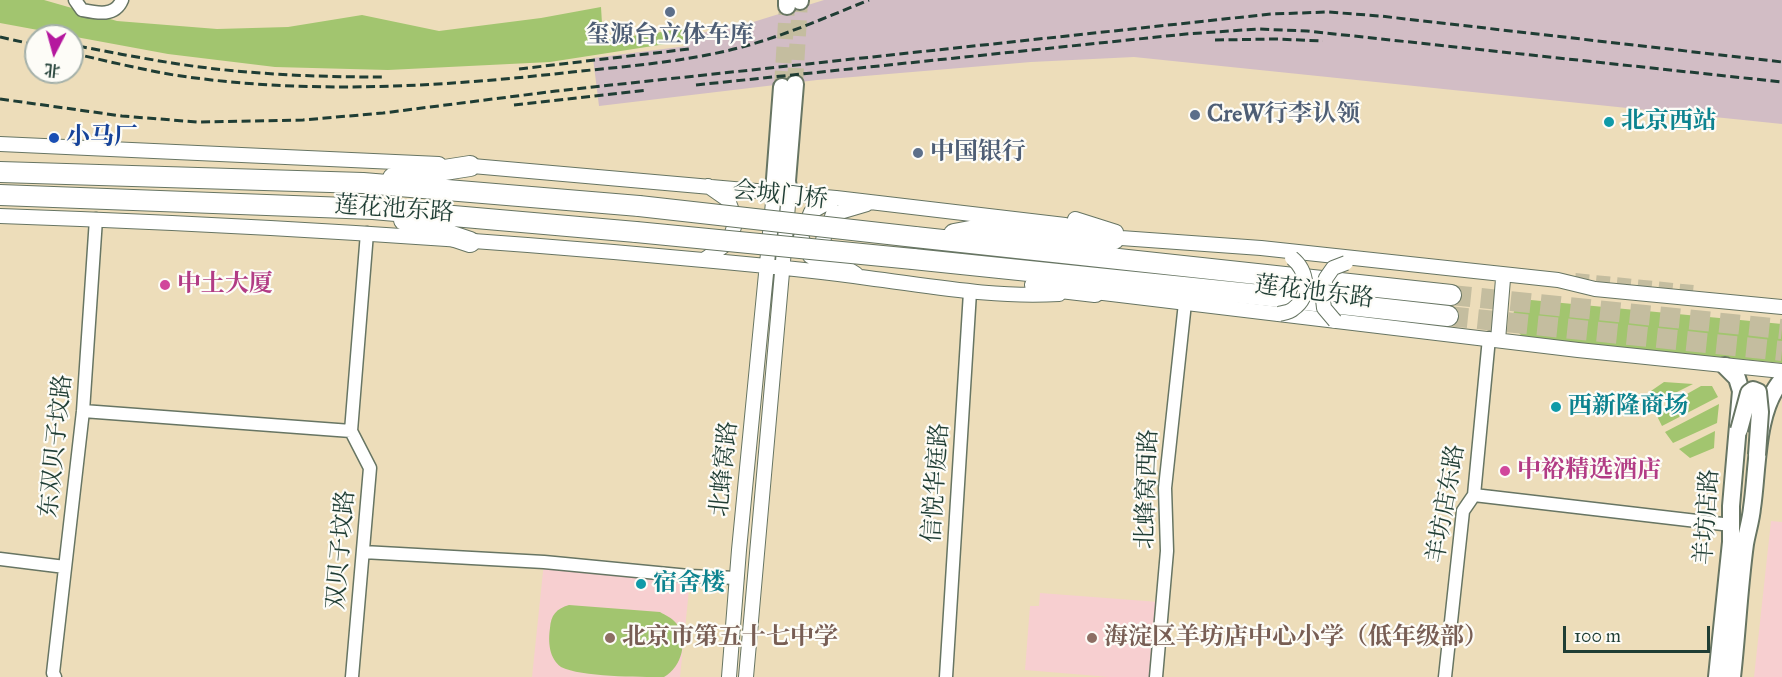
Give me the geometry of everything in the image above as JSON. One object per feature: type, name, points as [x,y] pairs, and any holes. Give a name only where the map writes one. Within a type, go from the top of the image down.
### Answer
[{"type":"highway","points":[[363,183],[470,166]]},
{"type":"highway","name":"莲花池东路","points":[[0,172],[363,183],[639,206]]},
{"type":"highway","name":"莲花池东路","points":[[0,195],[373,209],[636,232]]},
{"type":"highway","name":"会城门桥","points":[[639,206],[923,237]]},
{"type":"highway","points":[[373,209],[470,242]]},
{"type":"highway","points":[[923,237],[986,228],[1114,239]]},
{"type":"highway","name":"会城门桥","points":[[636,232],[922,260]]},
{"type":"highway","name":"莲花池东路","points":[[923,237],[1451,296]]},
{"type":"highway","points":[[922,260],[975,277],[1095,292]]},
{"type":"highway","name":"莲花池东路","points":[[922,260],[1448,316]]},
{"type":"main road","points":[[782,193],[787,182],[788,86]]},
{"type":"main road","name":"羊坊店路","points":[[1717,677],[1741,391],[1729,370]]},
{"type":"main road","name":"羊坊店路","points":[[1732,677],[1757,455],[1769,402],[1782,380]]},
{"type":"main road","points":[[1739,430],[1749,393],[1753,390],[1758,392],[1760,412],[1757,455]]},
{"type":"street","points":[[75,0],[82,10],[110,12],[118,9],[122,0]]},
{"type":"street","name":"莲花池东路","points":[[0,144],[470,166],[706,185],[1065,225],[1114,239],[1261,248],[1558,280],[1595,289]]},
{"type":"street","points":[[704,260],[729,242],[736,221],[728,201],[706,185]]},
{"type":"street","name":"北蜂窝路","points":[[729,677],[768,267],[782,193]]},
{"type":"street","name":"北蜂窝路","points":[[746,677],[782,268],[782,193]]},
{"type":"street","points":[[836,198],[811,212],[801,237],[810,256],[839,274]]},
{"type":"street","points":[[860,277],[832,259],[823,240],[833,214],[871,202]]},
{"type":"street","points":[[1026,220],[1038,214],[1067,217],[1108,231],[1151,236]]},
{"type":"street","name":"莲花池东路","points":[[0,216],[367,233],[704,260],[839,274],[970,292],[1031,296],[1095,292],[1493,339],[1729,370],[1782,371]]},
{"type":"street","name":"东双贝子坟路","points":[[55,677],[53,673],[82,411],[96,219]]},
{"type":"street","points":[[82,411],[351,431],[367,233]]},
{"type":"street","name":"莲花池东路","points":[[1166,243],[1175,248],[1782,307]]},
{"type":"street","points":[[1279,314],[1293,310],[1305,290],[1304,273],[1300,264],[1292,258]]},
{"type":"street","points":[[1335,321],[1324,308],[1322,291],[1326,278],[1333,268],[1346,263]]},
{"type":"street","points":[[1493,339],[1503,279]]},
{"type":"street","name":"信悦华庭路","points":[[946,677],[970,292]]},
{"type":"street","name":"北蜂窝西路","points":[[1156,677],[1167,551],[1165,488],[1185,303]]},
{"type":"street","name":"羊坊店东路","points":[[1445,677],[1463,511],[1474,495],[1493,339]]},
{"type":"street","name":"双贝子坟路","points":[[351,431],[369,468],[352,677]]},
{"type":"street","points":[[1474,495],[1731,525]]},
{"type":"street","points":[[363,552],[544,562],[689,576],[737,578]]},
{"type":"street","points":[[0,559],[65,567]]},
{"type":"shaded area","name":"北京西站","points":[[824,0],[1782,0],[1782,124],[1134,57],[1031,62],[817,80],[599,106],[593,58],[687,46],[687,36],[750,23]]},
{"type":"shaded area","points":[[1771,521],[1782,522],[1782,677],[1754,677]]},
{"type":"shaded area","name":"北京市第五十七中学","points":[[544,562],[690,580],[680,677],[532,677]]},
{"type":"shaded area","name":"海淀区羊坊店中心小学（低年级部）","points":[[1040,593],[1159,602],[1153,677],[1109,677],[1025,670],[1030,606],[1039,606]]},
{"type":"green space","points":[[0,0],[44,0],[117,21],[217,29],[288,27],[362,15],[439,31],[541,18],[601,7],[603,40],[683,29],[685,41],[550,62],[388,70],[275,67],[168,54],[84,38],[84,24],[24,24],[24,27],[0,23]]},
{"type":"green space","points":[[1531,300],[1782,324],[1782,363],[1526,339],[1516,329],[1513,317],[1517,307]]},
{"type":"green space","points":[[1664,382],[1693,384],[1653,404],[1648,393]]},
{"type":"green space","points":[[1701,386],[1712,386],[1718,397],[1662,426],[1655,412]]},
{"type":"green space","points":[[1719,404],[1717,423],[1673,443],[1665,432]]},
{"type":"green space","points":[[1715,431],[1714,448],[1690,458],[1679,449]]},
{"type":"green space","points":[[569,605],[660,612],[674,621],[680,630],[683,645],[679,660],[670,673],[664,677],[596,675],[561,667],[554,659],[550,649],[551,623],[555,613]]},
{"type":"tunnel","points":[[795,84],[800,1]]},
{"type":"tunnel","points":[[782,87],[787,6]]},
{"type":"tunnel","points":[[1575,280],[1693,292]]},
{"type":"tunnel","points":[[1451,295],[1782,329]]},
{"type":"tunnel","points":[[1448,316],[1782,351]]},
{"type":"railway","points":[[84,56],[174,75],[273,85],[373,87],[473,82],[679,60],[721,52],[774,37],[869,0]]},
{"type":"railway","points":[[0,99],[122,116],[197,122],[303,120],[1271,14],[1328,12],[1782,62]]},
{"type":"railway","points":[[696,85],[1186,34],[1258,29],[1307,31],[1782,82]]},
{"type":"railway","points":[[0,37],[24,42]]},
{"type":"railway","points":[[1215,40],[1323,41]]},
{"type":"railway","points":[[84,47],[224,70],[382,77]]},
{"type":"railway","points":[[519,69],[689,49]]},
{"type":"railway","points":[[514,105],[648,90]]},
{"type":"place","name":"玺源台立体车库","points":[[670,12]]},
{"type":"place","name":"CreW行李认领","points":[[1195,115]]},
{"type":"place","name":"北京西站","points":[[1609,122]]},
{"type":"place","name":"小马厂","points":[[54,138]]},
{"type":"place","name":"中国银行","points":[[918,153]]},
{"type":"place","name":"中土大厦","points":[[165,285]]},
{"type":"place","name":"西新隆商场","points":[[1556,407]]},
{"type":"place","name":"中裕精选酒店","points":[[1505,471]]},
{"type":"place","name":"宿舍楼","points":[[641,584]]},
{"type":"place","name":"北京市第五十七中学","points":[[610,638]]},
{"type":"place","name":"海淀区羊坊店中心小学（低年级部）","points":[[1092,638]]}]
